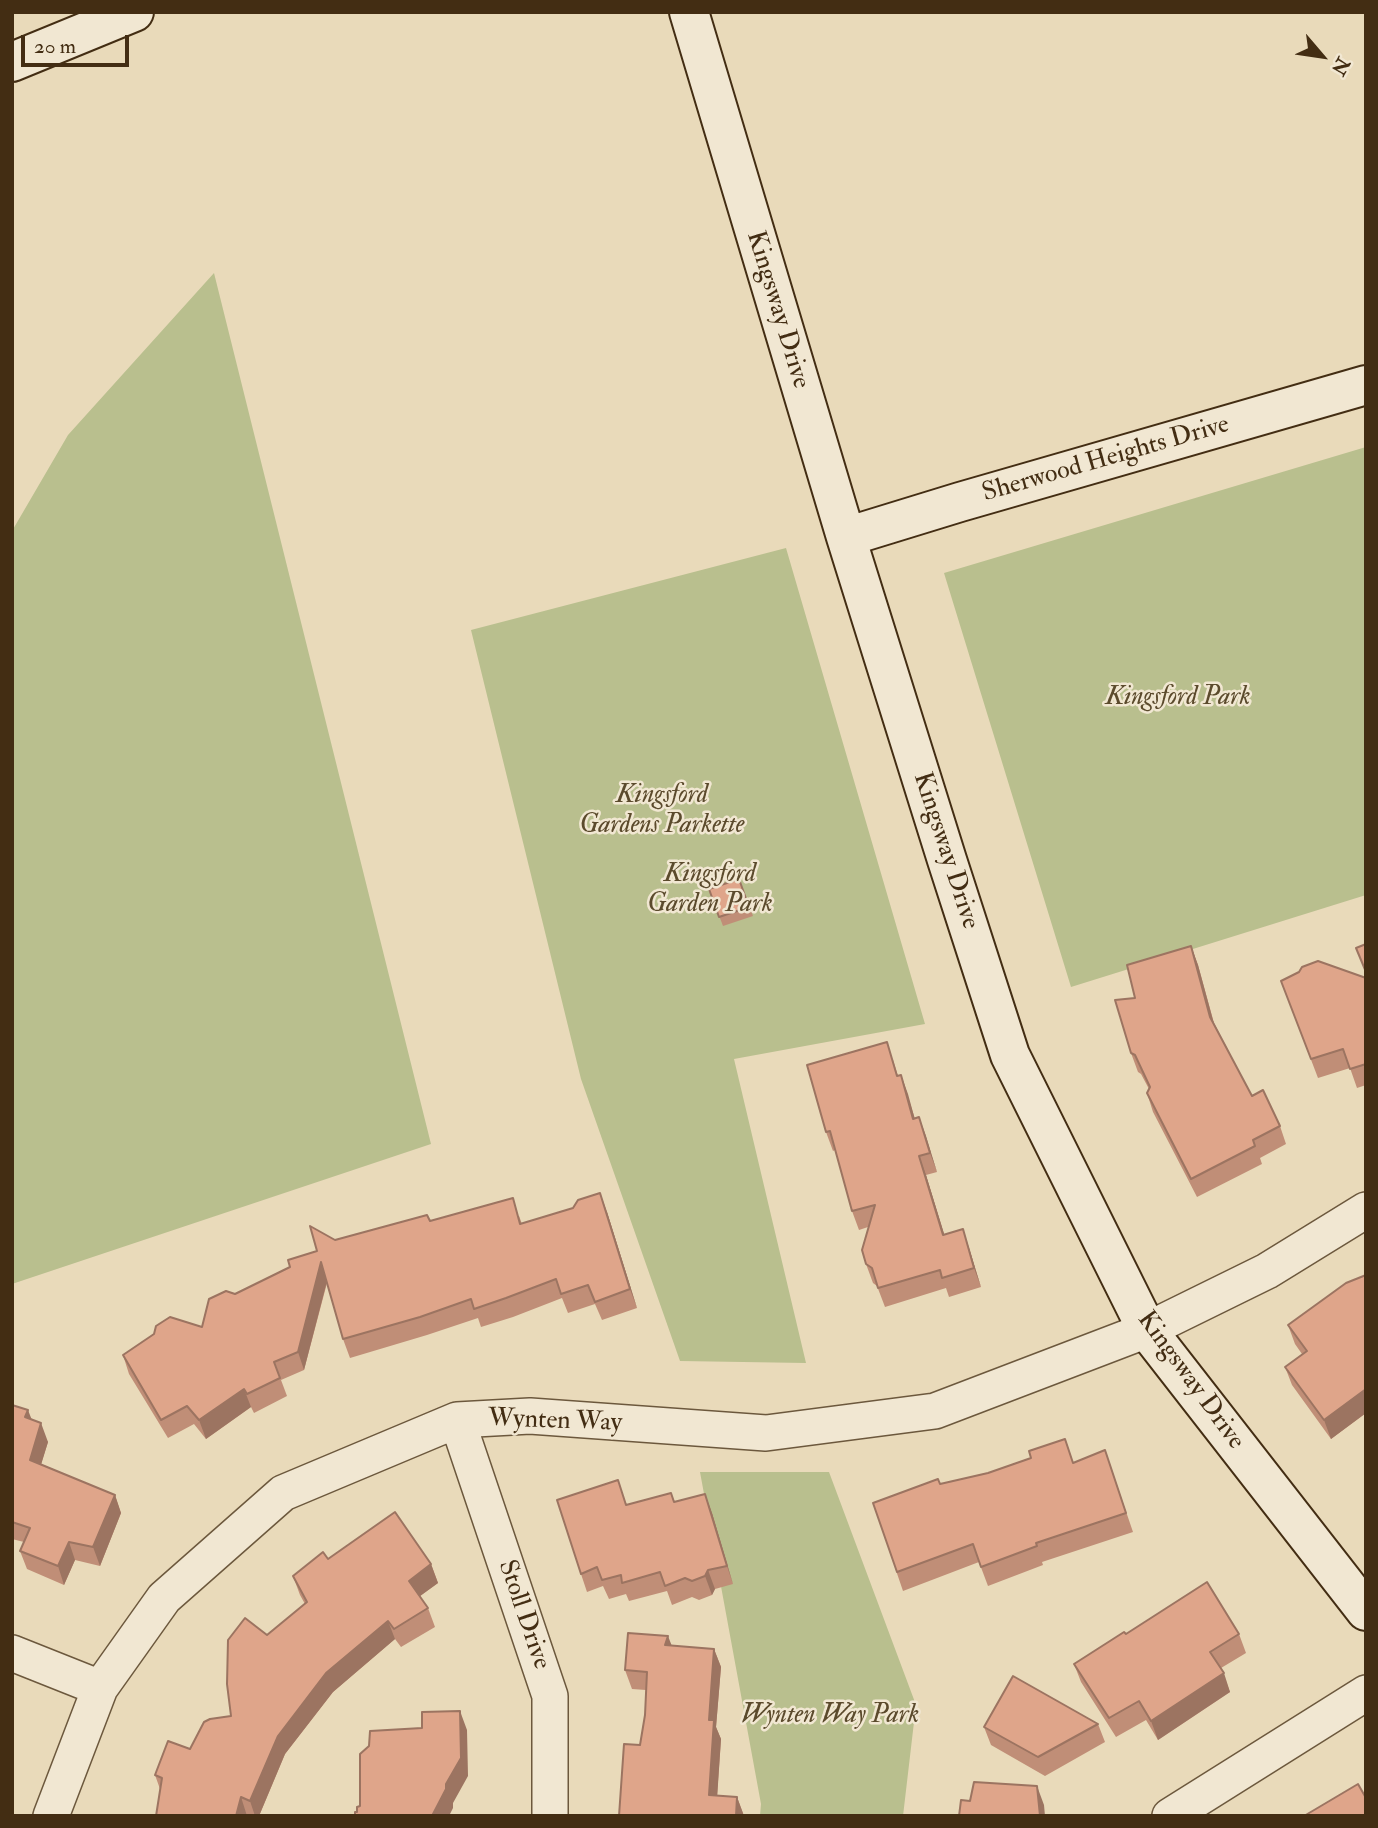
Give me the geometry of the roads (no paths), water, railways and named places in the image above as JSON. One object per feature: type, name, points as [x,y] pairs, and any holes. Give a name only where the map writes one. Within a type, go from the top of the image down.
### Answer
[{"type":"street","points":[[12,62],[134,12]]},
{"type":"street","name":"Kingsway Drive","points":[[689,12],[846,537],[1010,1055],[1147,1330],[1366,1611]]},
{"type":"street","name":"Sherwood Heights Drive","points":[[846,537],[1366,385]]},
{"type":"street","name":"Wynten Way","points":[[51,1816],[100,1688],[164,1598],[283,1493],[457,1420],[530,1416],[766,1433],[935,1411],[1147,1330],[1267,1271],[1366,1210]]},
{"type":"street","name":"Stoll Drive","points":[[457,1420],[550,1696],[550,1816]]},
{"type":"street","points":[[12,1653],[100,1688]]},
{"type":"street","points":[[1170,1816],[1366,1693]]},
{"type":"park label","name":"Kingsford Park","points":[[1178,698]]},
{"type":"park label","name":"Kingsford Gardens Parkette","points":[[662,811]]},
{"type":"park label","name":"Kingsford Garden Park","points":[[710,890]]},
{"type":"park label","name":"Wynten Way Park","points":[[830,1716]]}]
